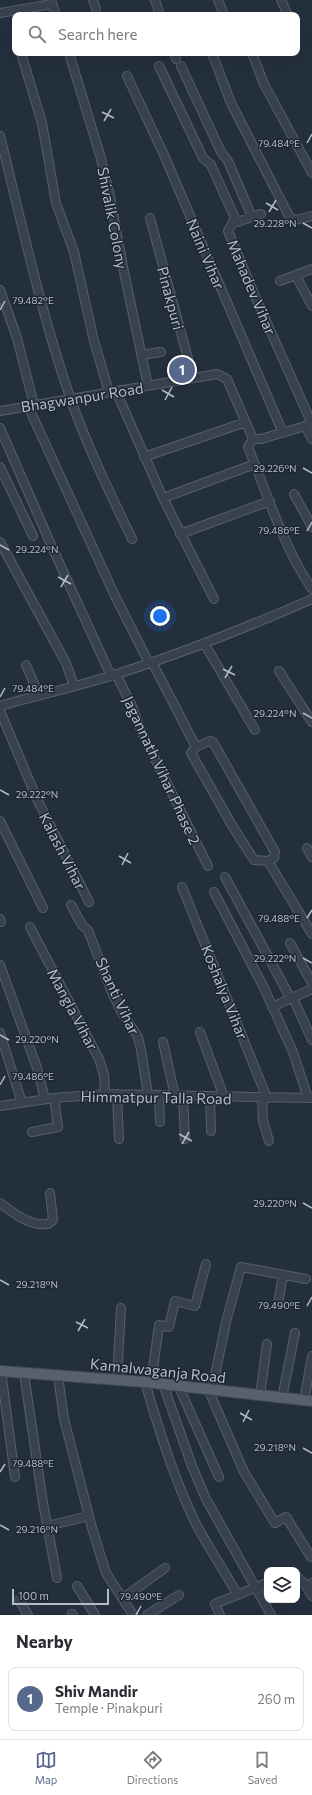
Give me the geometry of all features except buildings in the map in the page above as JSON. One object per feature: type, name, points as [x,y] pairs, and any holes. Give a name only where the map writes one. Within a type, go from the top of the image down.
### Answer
[{"type":"main road","name":"Kamalwaganja Road","points":[[1,1371],[163,1384],[308,1401]]},
{"type":"street","points":[[22,0],[24,9]]},
{"type":"street","points":[[93,0],[96,9]]},
{"type":"street","points":[[155,0],[159,12]]},
{"type":"street","points":[[218,0],[223,12]]},
{"type":"street","points":[[281,0],[287,12]]},
{"type":"street","points":[[0,13],[52,2],[55,12]]},
{"type":"street","points":[[23,56],[42,123],[56,203],[74,252],[94,341],[112,392],[180,534],[214,599]]},
{"type":"street","name":"Shivalik Colony","points":[[70,56],[100,155],[148,386]]},
{"type":"street","points":[[213,56],[231,103],[290,218],[295,220],[312,216]]},
{"type":"street","points":[[253,56],[264,84],[312,173]]},
{"type":"street","name":"Mahadev Vihar","points":[[159,66],[203,158],[212,165],[235,218],[234,223],[228,231],[310,425],[312,439]]},
{"type":"street","points":[[182,66],[221,152],[228,161],[252,217]]},
{"type":"street","name":"Naini Vihar","points":[[127,76],[164,155],[283,433]]},
{"type":"street","points":[[0,136],[50,332],[71,398],[93,457],[132,539]]},
{"type":"street","points":[[234,223],[261,214]]},
{"type":"street","name":"Pinakpuri","points":[[150,218],[193,377]]},
{"type":"street","points":[[280,281],[312,269]]},
{"type":"street","points":[[296,276],[312,306]]},
{"type":"street","points":[[0,290],[17,338],[31,405],[115,596],[196,747]]},
{"type":"street","points":[[141,355],[161,352]]},
{"type":"street","name":"Bhagwanpur Road","points":[[0,411],[217,374],[227,379],[253,439]]},
{"type":"street","points":[[144,457],[246,422]]},
{"type":"street","points":[[310,425],[261,439],[253,439],[248,445],[295,559],[312,589]]},
{"type":"street","name":"Jagannath Vihar Phase 2","points":[[0,428],[52,547],[114,675],[131,704],[146,740],[208,866]]},
{"type":"street","points":[[163,498],[255,464]]},
{"type":"street","points":[[0,467],[33,536]]},
{"type":"street","points":[[294,494],[312,528]]},
{"type":"street","points":[[180,534],[270,501]]},
{"type":"street","points":[[0,542],[66,663],[74,686]]},
{"type":"street","points":[[0,706],[114,675],[151,663],[204,644],[312,599]]},
{"type":"street","points":[[204,644],[255,730]]},
{"type":"street","points":[[26,665],[39,695]]},
{"type":"street","points":[[279,672],[312,722]]},
{"type":"street","name":"Kalash Vihar","points":[[0,711],[37,799],[89,902]]},
{"type":"street","points":[[210,741],[213,742],[275,852],[274,858],[268,861],[254,860],[191,753],[196,747],[210,741]]},
{"type":"street","points":[[0,822],[43,908]]},
{"type":"street","points":[[307,848],[312,857]]},
{"type":"street","points":[[268,861],[312,934]]},
{"type":"street","points":[[225,877],[292,998],[312,1040]]},
{"type":"street","name":"Koshalya Vihar","points":[[182,887],[264,1098],[263,1121],[269,1141]]},
{"type":"street","points":[[214,892],[293,1052],[310,1098]]},
{"type":"street","name":"Shanti Vihar","points":[[71,905],[82,925],[88,930],[111,990],[122,1013],[138,1037],[148,1095]]},
{"type":"street","name":"Mangla Vihar","points":[[30,927],[99,1059],[104,1074],[105,1094]]},
{"type":"street","points":[[290,943],[312,983]]},
{"type":"street","points":[[0,965],[37,1068],[44,1099]]},
{"type":"street","points":[[272,1007],[312,989]]},
{"type":"street","points":[[200,1032],[222,1089],[222,1098]]},
{"type":"street","points":[[0,1033],[22,1103]]},
{"type":"street","points":[[163,1042],[179,1096],[185,1139]]},
{"type":"street","name":"Himmatpur Talla Road","points":[[0,1106],[44,1099],[105,1094],[222,1098],[310,1098]]},
{"type":"street","points":[[117,1094],[119,1139]]},
{"type":"street","points":[[159,1096],[160,1122]]},
{"type":"street","points":[[210,1097],[211,1131]]},
{"type":"street","points":[[32,1132],[58,1127],[54,1098]]},
{"type":"street","points":[[0,1203],[28,1221],[40,1225],[48,1224],[53,1220],[50,1193]]},
{"type":"street","points":[[206,1264],[195,1306],[175,1301],[169,1326],[159,1325],[148,1383],[160,1432],[183,1494],[197,1525],[235,1590]]},
{"type":"street","points":[[306,1279],[241,1267],[210,1389],[244,1472],[275,1523],[286,1516],[311,1557]]},
{"type":"street","points":[[278,1304],[283,1275]]},
{"type":"street","points":[[117,1380],[121,1308]]},
{"type":"street","points":[[282,1398],[294,1332]]},
{"type":"street","points":[[260,1396],[267,1344]]},
{"type":"street","points":[[308,1401],[312,1356]]},
{"type":"street","points":[[1,1371],[15,1476]]},
{"type":"street","points":[[24,1373],[47,1526],[57,1578]]},
{"type":"street","points":[[58,1376],[64,1419],[89,1516],[106,1573],[133,1615]]},
{"type":"street","points":[[163,1384],[192,1466],[206,1499],[271,1615]]},
{"type":"street","points":[[179,1386],[219,1477]]},
{"type":"street","points":[[47,1526],[89,1516]]},
{"type":"street","points":[[123,1598],[165,1568]]},
{"type":"street","points":[[300,1578],[309,1584],[312,1596]]},
{"type":"street","points":[[220,1615],[215,1604],[264,1584]]},
{"type":"street","points":[[77,1586],[95,1615]]},
{"type":"street","points":[[147,1615],[179,1595]]},
{"type":"street","points":[[19,1600],[28,1615]]},
{"type":"place","name":"Shiv Mandir","points":[[182,370]]}]
